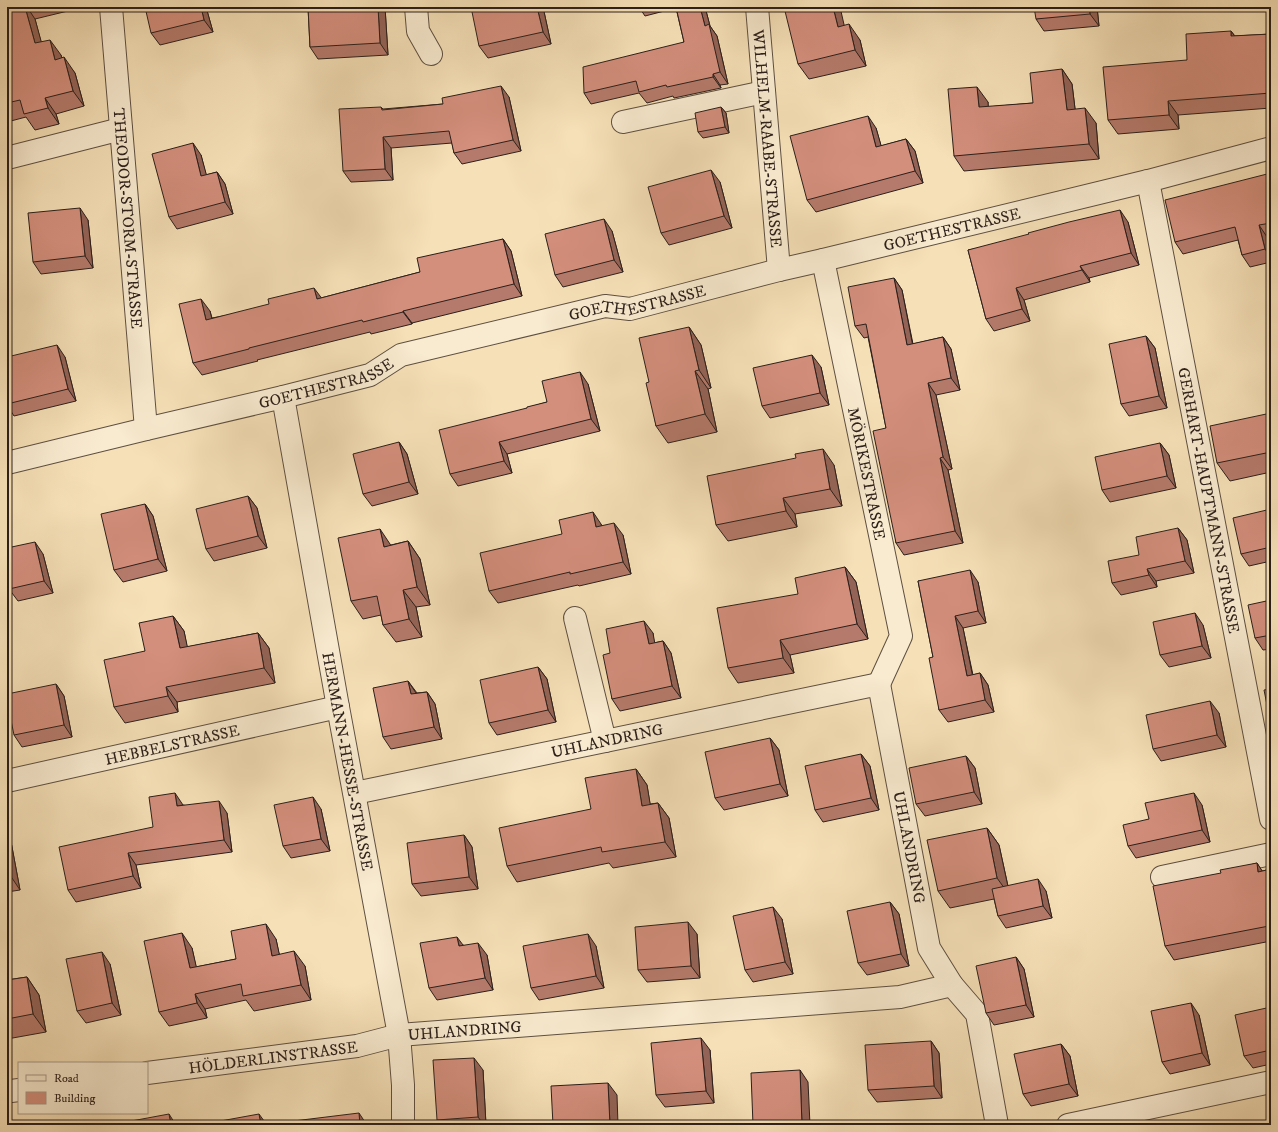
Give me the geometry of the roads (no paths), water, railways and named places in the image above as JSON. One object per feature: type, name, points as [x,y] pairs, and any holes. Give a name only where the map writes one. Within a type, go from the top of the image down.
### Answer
[{"type":"street","name":"THEODOR-STORM-STRASSE","points":[[111,7],[146,429]]},
{"type":"street","points":[[416,7],[418,31],[431,54]]},
{"type":"street","name":"WILHELM-RAABE-STRASSE","points":[[757,7],[779,270]]},
{"type":"street","points":[[623,122],[764,92]]},
{"type":"street","points":[[7,158],[121,129]]},
{"type":"street","name":"GOETHESTRASSE","points":[[7,463],[146,429],[283,398],[370,375],[401,355],[605,306],[630,309],[779,270],[1148,181],[1271,148]]},
{"type":"street","name":"GERHART-HAUPTMANN-STRASSE","points":[[1148,181],[1271,819]]},
{"type":"street","name":"MÖRIKESTRASSE","points":[[823,260],[901,636],[879,684]]},
{"type":"street","name":"HERMANN-HESSE-STRASSE","points":[[283,398],[338,707],[399,1034],[403,1084],[403,1125]]},
{"type":"street","points":[[575,618],[605,741]]},
{"type":"street","name":"UHLANDRING","points":[[354,793],[879,684],[929,948],[952,985],[900,997],[399,1034]]},
{"type":"street","name":"HEBBELSTRASSE","points":[[7,780],[282,718],[338,707]]},
{"type":"street","points":[[1162,877],[1271,854]]},
{"type":"street","points":[[952,985],[977,1014],[997,1125]]},
{"type":"street","name":"HÖLDERLINSTRASSE","points":[[148,1073],[357,1046],[399,1034]]},
{"type":"street","points":[[1068,1125],[1271,1082]]}]
